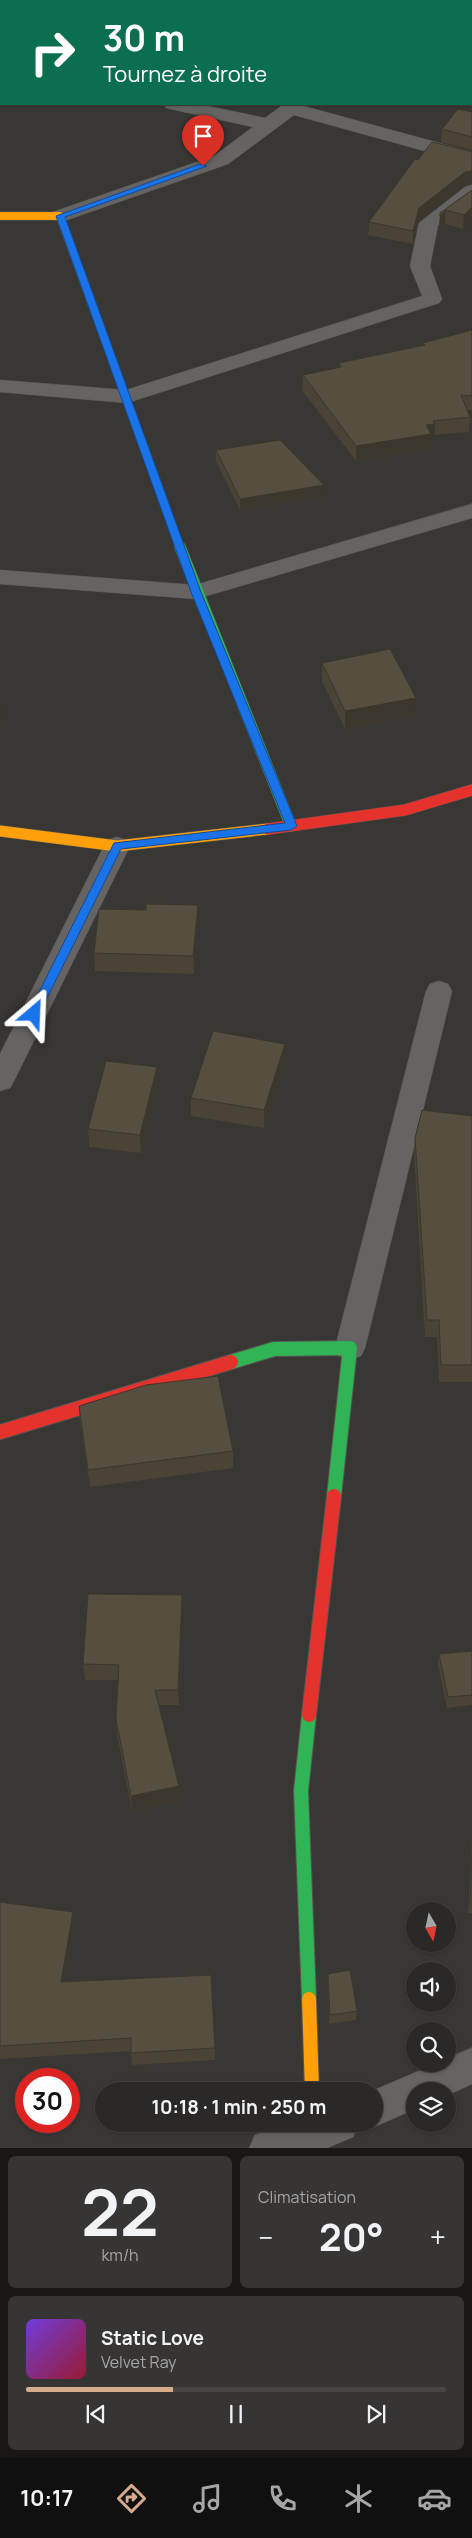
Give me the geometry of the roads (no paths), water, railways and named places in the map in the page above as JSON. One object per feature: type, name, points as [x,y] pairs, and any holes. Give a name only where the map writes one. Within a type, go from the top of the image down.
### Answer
[{"type":"street","points":[[178,105],[269,125]]},
{"type":"street","points":[[0,216],[60,216],[221,160],[291,108],[472,158]]},
{"type":"street","points":[[0,386],[127,397],[432,300],[420,266],[429,223],[472,191]]},
{"type":"street","points":[[60,216],[196,592],[291,826]]},
{"type":"street","points":[[0,577],[196,592],[472,511]]},
{"type":"street","points":[[0,831],[117,846],[291,826],[405,810],[472,790]]},
{"type":"street","points":[[0,1081],[117,846]]},
{"type":"street","points":[[312,2082],[301,1791],[350,1348],[439,991]]},
{"type":"street","points":[[0,1432],[274,1349],[350,1348]]},
{"type":"street","points":[[383,2105],[472,2066]]},
{"type":"street","points":[[268,2148],[320,2133]]}]
